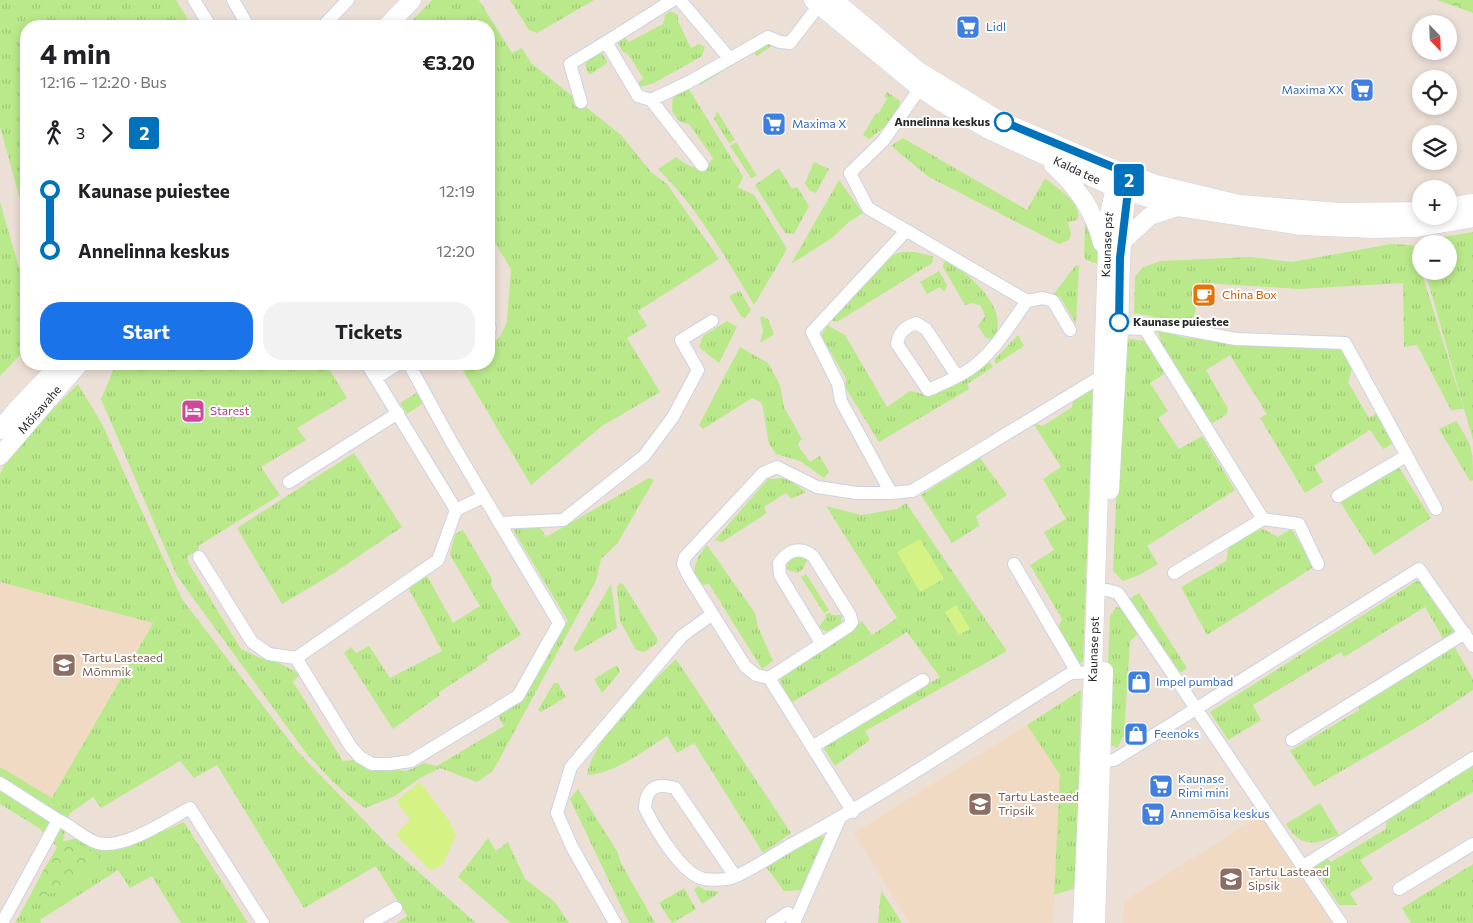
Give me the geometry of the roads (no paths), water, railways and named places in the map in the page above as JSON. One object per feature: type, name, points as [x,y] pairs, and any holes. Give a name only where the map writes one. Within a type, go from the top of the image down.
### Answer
[{"type":"street","points":[[194,0],[206,20]]},
{"type":"street","points":[[233,0],[245,20]]},
{"type":"street","points":[[329,20],[348,0]]},
{"type":"street","points":[[393,20],[412,0]]},
{"type":"street","points":[[581,102],[570,64],[673,0]]},
{"type":"street","points":[[680,0],[730,59]]},
{"type":"street","points":[[651,100],[768,37],[780,42],[790,43],[822,1]]},
{"type":"street","name":"Kalda tee","points":[[822,1],[924,83],[988,129],[1043,156],[1178,207],[1302,226],[1374,229],[1416,228],[1473,218]]},
{"type":"street","points":[[606,42],[638,96],[651,100],[702,164]]},
{"type":"street","points":[[924,83],[882,141],[850,173],[868,208],[1027,301],[1043,298],[1053,301],[1070,330]]},
{"type":"street","name":"Kalda tee","points":[[924,83],[998,119],[1124,185],[1196,195],[1239,204],[1340,212],[1412,211]]},
{"type":"street","points":[[1043,156],[1082,194],[1095,220],[1105,259]]},
{"type":"street","name":"Kaunase pst","points":[[1082,923],[1091,672],[1109,378],[1119,328],[1119,282],[1123,241],[1124,185]]},
{"type":"street","name":"Kaunase pst","points":[[1096,923],[1102,761],[1091,672],[1107,590],[1109,378],[1103,338],[1105,259],[1108,219],[1124,185]]},
{"type":"street","points":[[1457,206],[1473,203]]},
{"type":"street","points":[[1123,241],[1150,216],[1178,207]]},
{"type":"street","points":[[891,493],[841,401],[838,384],[812,332],[906,231]]},
{"type":"street","points":[[1105,280],[1112,297],[1111,316],[1119,328]]},
{"type":"street","points":[[957,376],[926,329],[916,323],[907,326],[899,335],[897,344],[928,390],[957,376],[971,368],[998,341],[1027,301]]},
{"type":"street","points":[[498,523],[563,520],[644,456],[672,417],[698,370],[681,340],[712,321]]},
{"type":"street","points":[[1103,338],[1119,328],[1144,329],[1156,324],[1236,339],[1346,344],[1436,509]]},
{"type":"street","points":[[1144,329],[1263,520]]},
{"type":"street","name":"Mõisavahe","points":[[0,430],[16,410],[54,370]]},
{"type":"street","name":"Mõisavahe","points":[[0,456],[74,370]]},
{"type":"street","points":[[371,370],[456,510]]},
{"type":"street","points":[[376,378],[389,370]]},
{"type":"street","points":[[296,658],[350,747],[360,757],[372,764],[390,764],[411,761],[518,696],[559,623],[498,523],[412,370]]},
{"type":"street","points":[[821,643],[780,575],[779,563],[785,555],[795,550],[805,550],[813,556],[850,614],[852,622],[849,626],[770,678],[756,675],[745,666],[712,615],[683,564],[685,557],[763,473],[777,467],[817,487],[857,493],[912,491],[1109,378]]},
{"type":"street","points":[[0,421],[16,410]]},
{"type":"street","points":[[289,482],[398,414]]},
{"type":"street","points":[[1338,496],[1406,456]]},
{"type":"street","points":[[199,557],[252,642],[269,654],[296,658],[438,560],[456,510],[483,497]]},
{"type":"street","points":[[1174,573],[1263,520],[1299,524],[1318,564]]},
{"type":"street","points":[[735,876],[675,788],[662,784],[652,789],[645,798],[644,808],[681,864],[703,879],[730,878],[735,876],[853,812],[982,728],[1091,672],[1014,564]]},
{"type":"street","points":[[1102,761],[1114,760],[1419,569],[1473,646]]},
{"type":"street","points":[[1107,590],[1118,593],[1341,923]]},
{"type":"street","points":[[615,923],[572,847],[557,813],[568,776],[571,767],[682,636],[712,615]]},
{"type":"street","points":[[1292,740],[1465,633]]},
{"type":"street","points":[[770,678],[853,812]]},
{"type":"street","points":[[812,747],[922,680]]},
{"type":"street","points":[[1302,866],[1473,758]]},
{"type":"street","points":[[0,783],[97,843],[110,844],[126,841],[190,808],[263,923]]},
{"type":"street","points":[[2,923],[58,820]]},
{"type":"street","points":[[794,923],[839,820]]},
{"type":"street","points":[[1399,889],[1473,844]]},
{"type":"street","points":[[370,923],[396,908]]},
{"type":"street","points":[[772,923],[788,913],[794,923]]},
{"type":"place","name":"Lidl","points":[[968,27]]},
{"type":"place","name":"Maxima XX","points":[[1362,90]]},
{"type":"place","name":"Annelinna keskus","points":[[1004,122]]},
{"type":"place","name":"Maxima X","points":[[774,124]]},
{"type":"place","name":"China Box","points":[[1204,295]]},
{"type":"place","name":"Kaunase puiestee","points":[[1119,322]]},
{"type":"place","name":"Starest","points":[[193,411]]},
{"type":"place","name":"Tartu Lasteaed Mõmmik","points":[[64,665]]},
{"type":"place","name":"Impel pumbad","points":[[1139,682]]},
{"type":"place","name":"Feenoks","points":[[1136,734]]},
{"type":"place","name":"Kaunase Rimi mini","points":[[1161,786]]},
{"type":"place","name":"Tartu Lasteaed Tripsik","points":[[980,804]]},
{"type":"place","name":"Annemõisa keskus","points":[[1153,814]]},
{"type":"place","name":"Tartu Lasteaed Sipsik","points":[[1231,879]]}]
